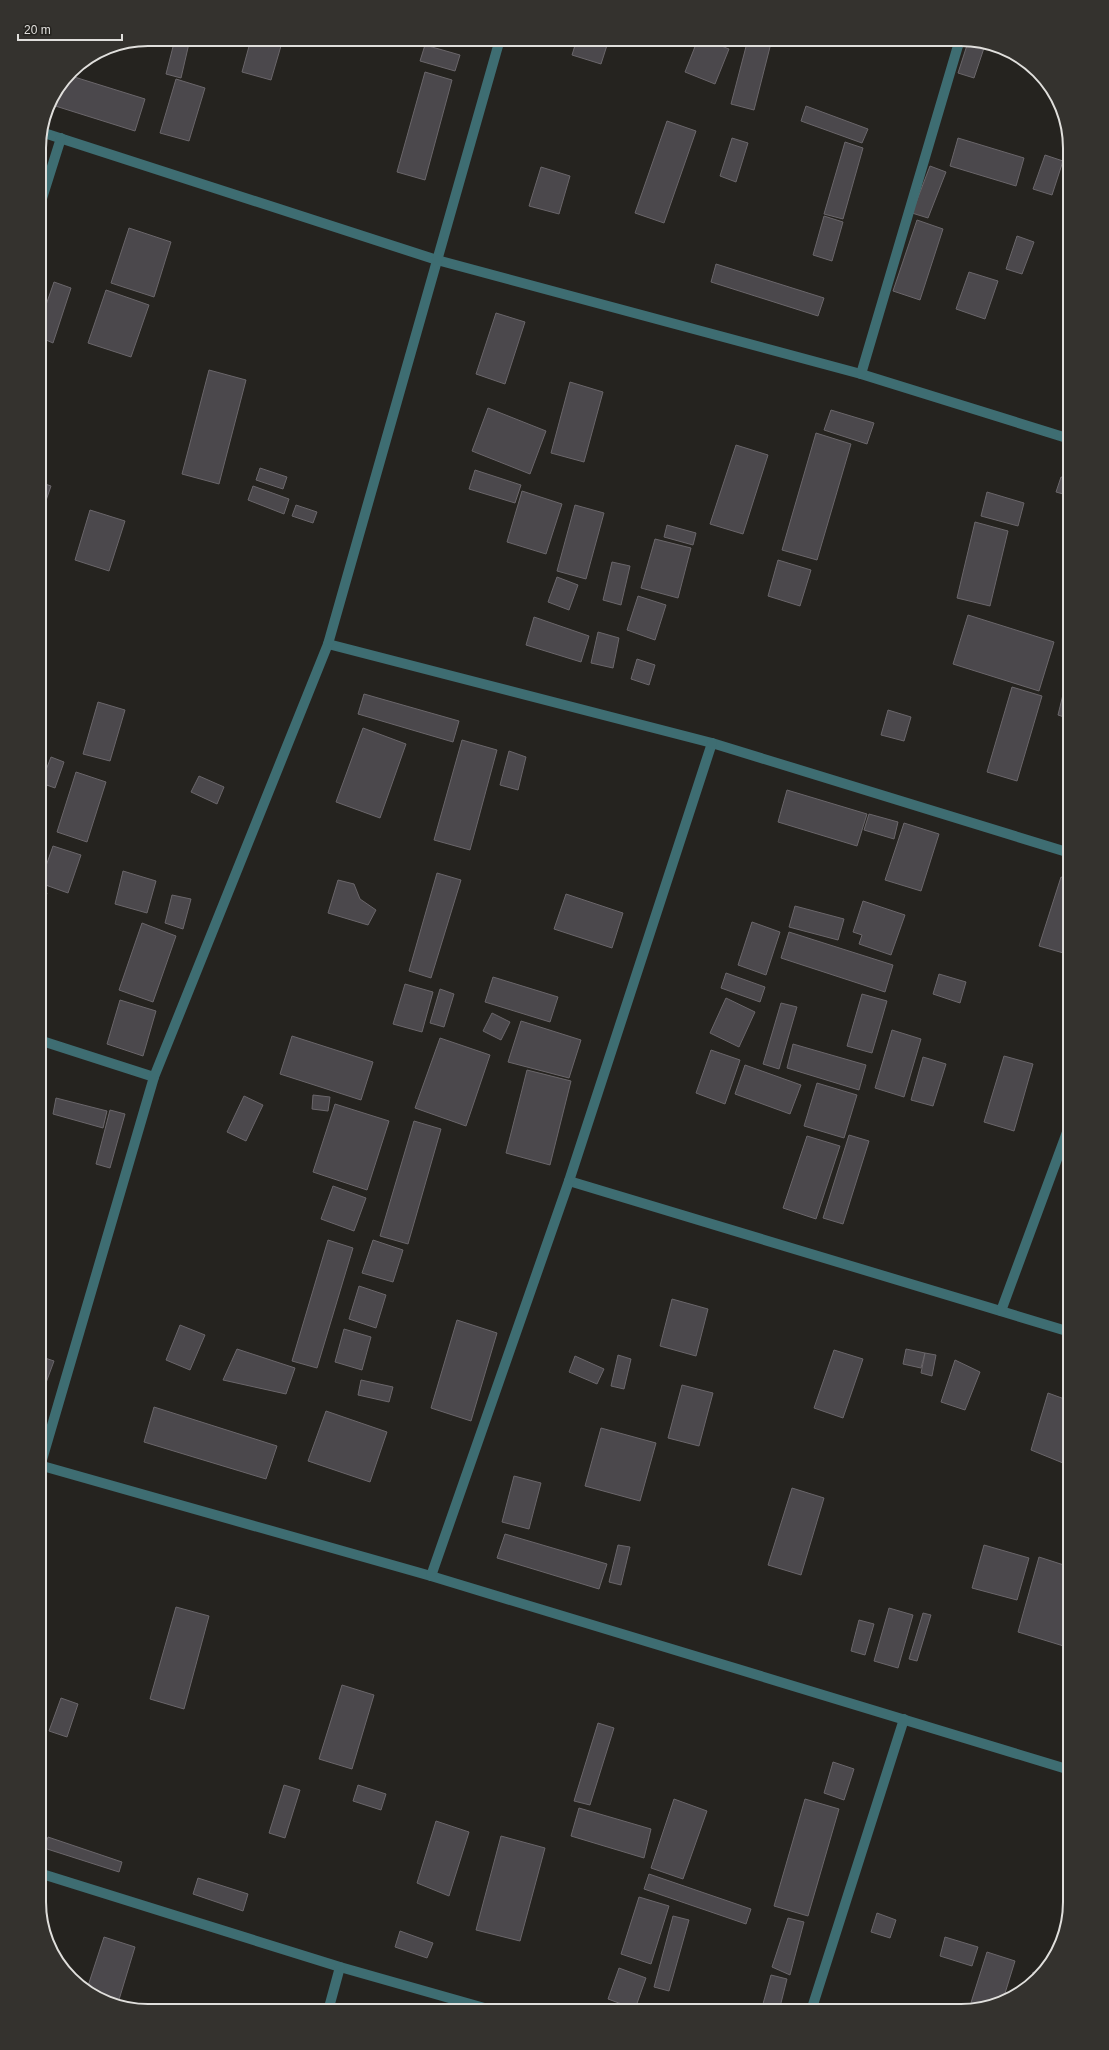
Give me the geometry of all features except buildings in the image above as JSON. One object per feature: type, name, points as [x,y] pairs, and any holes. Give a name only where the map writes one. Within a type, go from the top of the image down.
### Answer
[{"type":"street","points":[[46,1443],[154,1077],[328,644],[498,46]]},
{"type":"street","points":[[861,374],[958,46]]},
{"type":"street","points":[[47,134],[437,260],[861,374],[1063,437]]},
{"type":"street","points":[[46,186],[61,138]]},
{"type":"street","points":[[328,644],[712,743],[1063,851]]},
{"type":"street","points":[[432,1576],[569,1181],[712,743]]},
{"type":"street","points":[[46,1042],[154,1077]]},
{"type":"street","points":[[1001,1311],[1063,1143]]},
{"type":"street","points":[[569,1181],[1063,1330]]},
{"type":"street","points":[[46,1469],[432,1576],[1063,1768]]},
{"type":"street","points":[[813,2004],[904,1719]]},
{"type":"street","points":[[46,1875],[340,1967],[470,2004]]},
{"type":"street","points":[[330,2004],[340,1967]]}]
